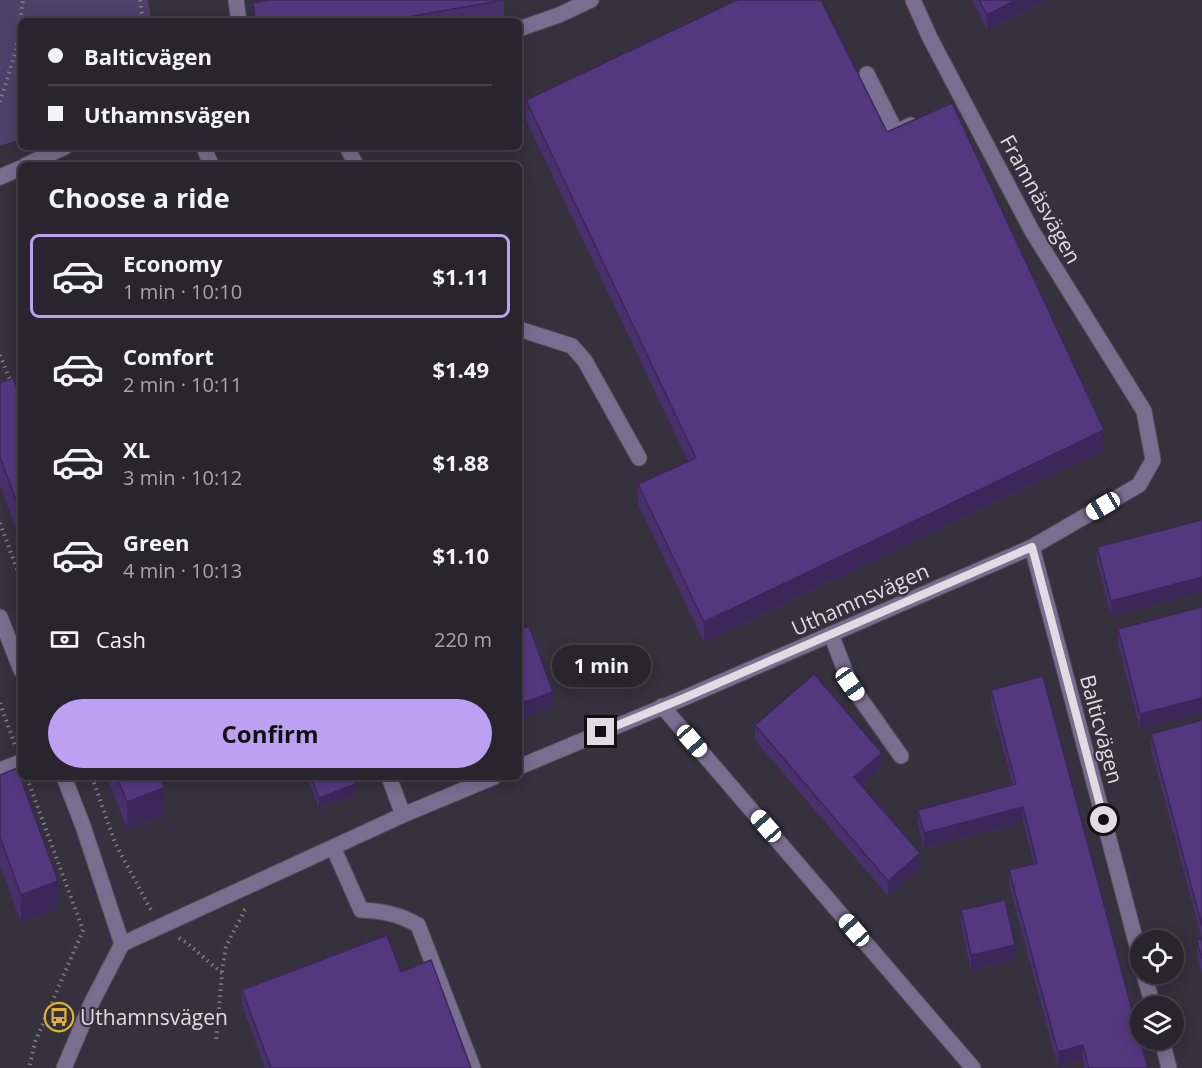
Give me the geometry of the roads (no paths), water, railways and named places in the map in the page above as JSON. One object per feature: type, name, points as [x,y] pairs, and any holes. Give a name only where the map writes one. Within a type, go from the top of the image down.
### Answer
[{"type":"street","points":[[236,0],[239,18]]},
{"type":"street","points":[[522,28],[559,15],[591,0]]},
{"type":"street","name":"Framnäsvägen","points":[[913,0],[958,102],[1032,231],[1144,411]]},
{"type":"street","points":[[867,74],[896,132],[925,118]]},
{"type":"street","points":[[32,162],[58,150]]},
{"type":"street","points":[[0,177],[18,169]]},
{"type":"street","points":[[522,330],[572,346],[585,361],[639,458]]},
{"type":"street","name":"Uthamnsvägen","points":[[522,765],[684,698],[1032,547],[1139,485],[1153,460],[1144,411]]},
{"type":"street","name":"Balticvägen","points":[[1032,547],[1133,930]]},
{"type":"street","points":[[0,617],[18,662]]},
{"type":"street","points":[[831,634],[850,684],[901,756]]},
{"type":"street","points":[[662,706],[973,1068]]},
{"type":"street","points":[[0,770],[18,763]]},
{"type":"street","points":[[0,784],[18,778]]},
{"type":"street","points":[[65,780],[122,944]]},
{"type":"street","points":[[390,780],[403,815]]},
{"type":"street","points":[[64,1068],[92,1002],[122,944],[403,815],[487,780]]},
{"type":"street","points":[[333,847],[361,910],[403,916],[418,924],[473,1068]]},
{"type":"street","points":[[1164,1050],[1169,1068]]},
{"type":"place","name":"Uthamnsvägen","points":[[59,1017]]}]
